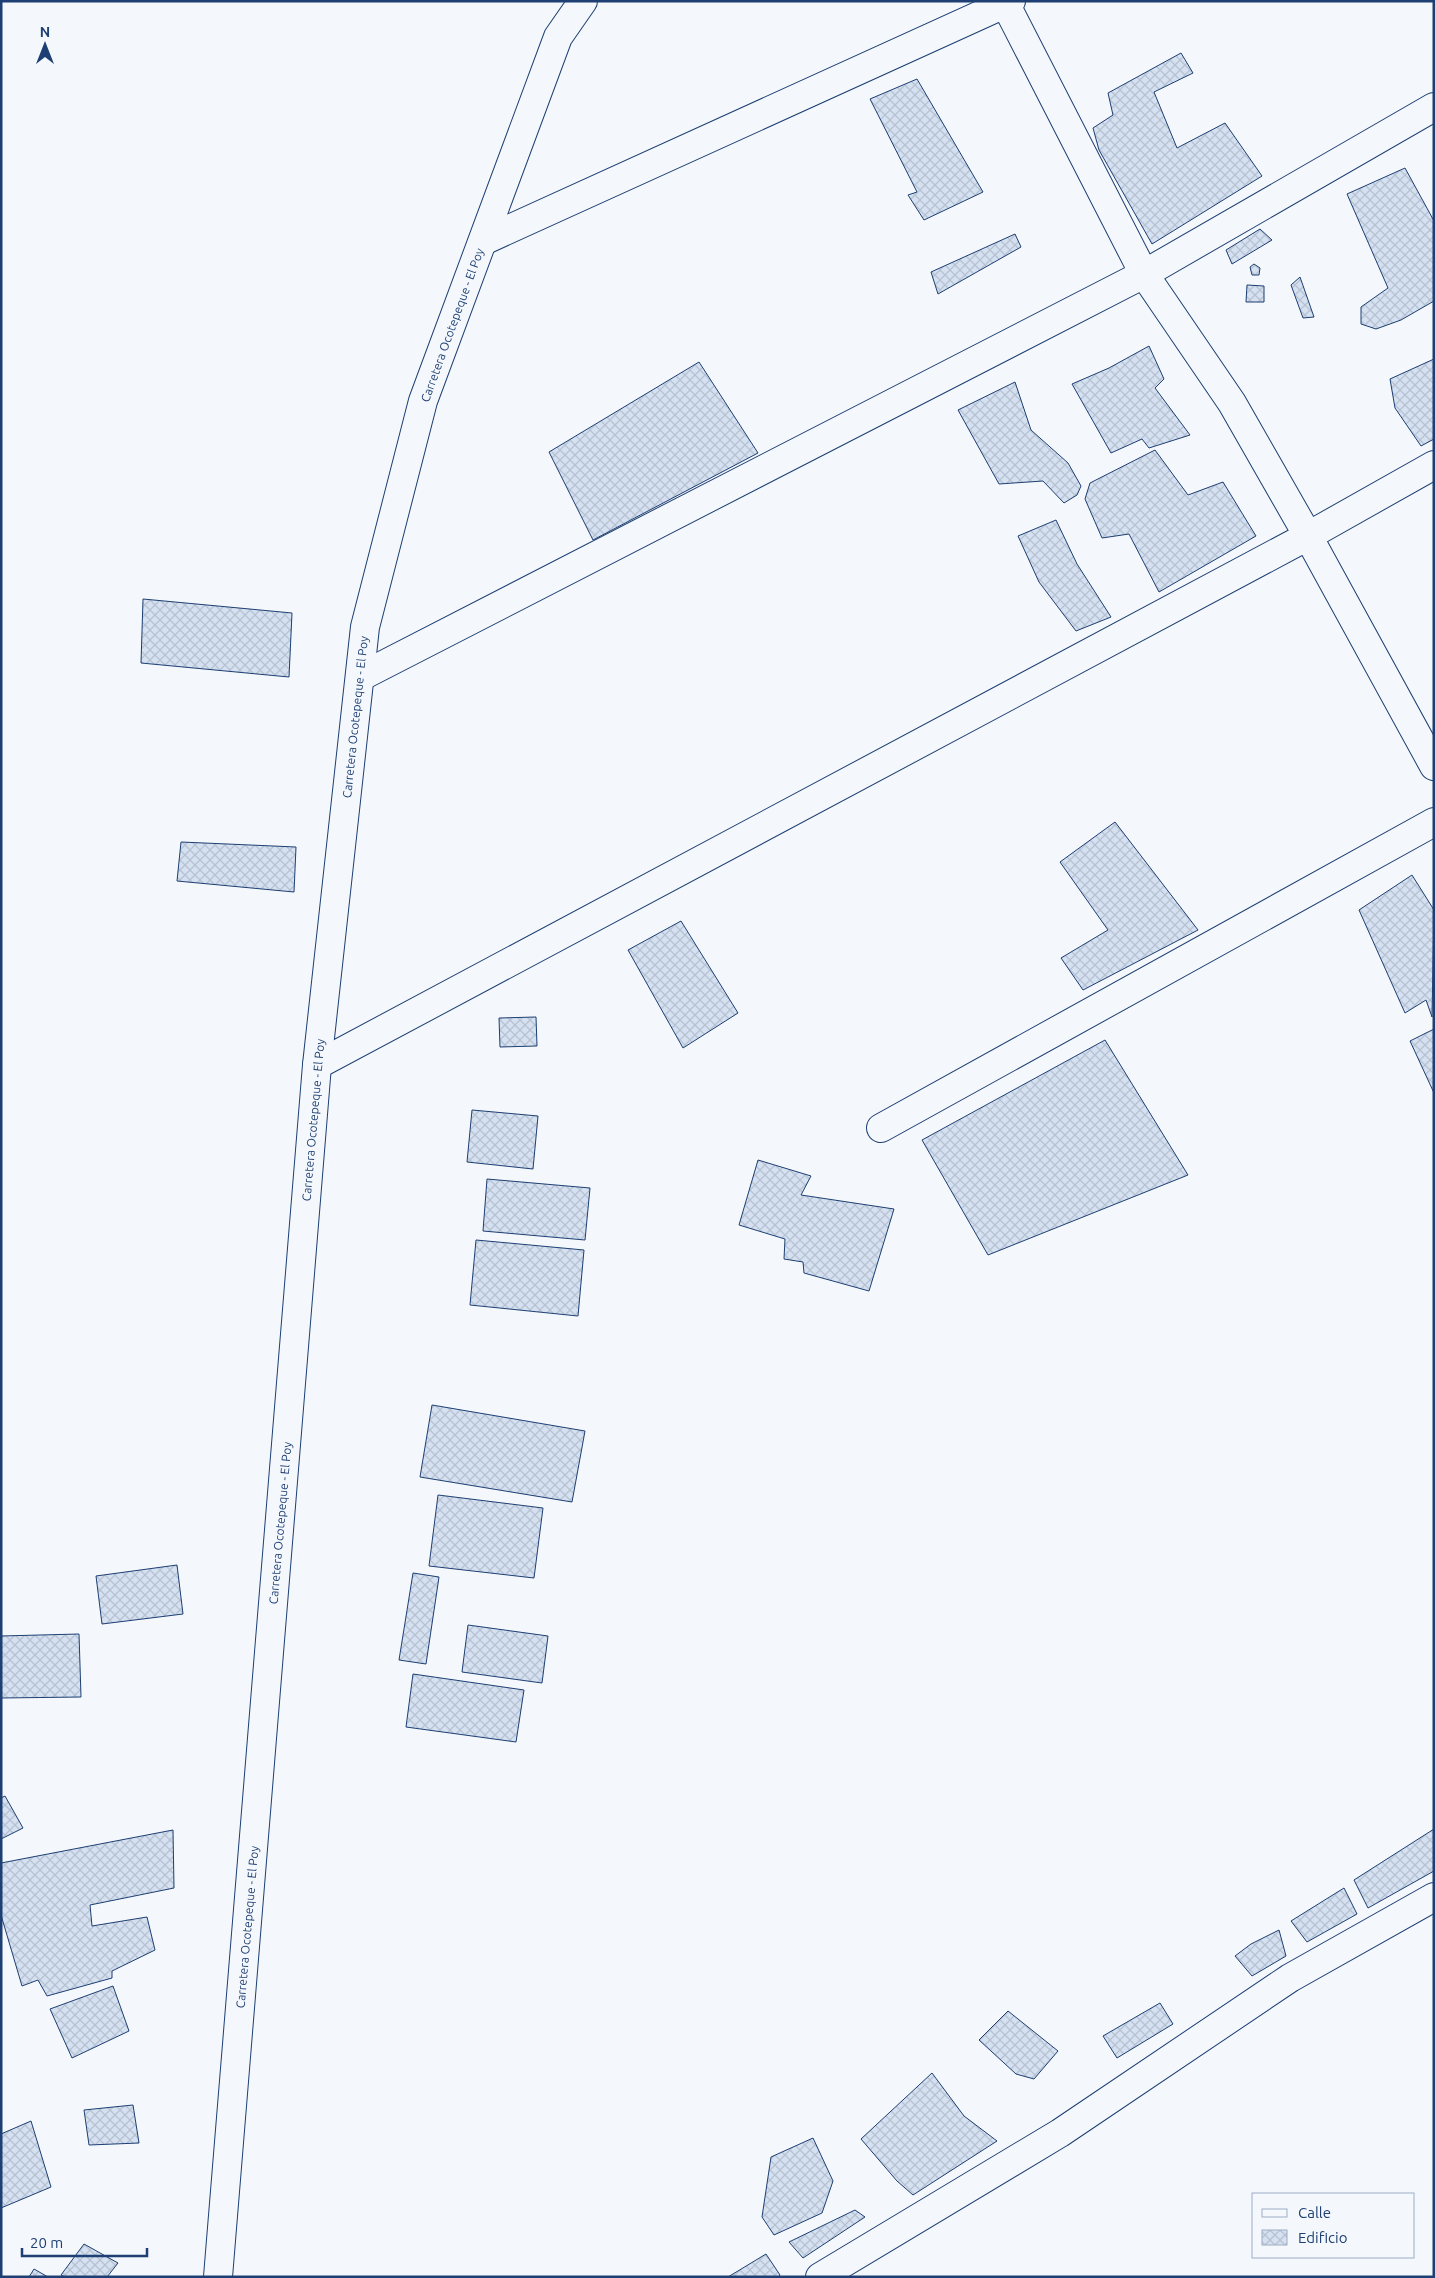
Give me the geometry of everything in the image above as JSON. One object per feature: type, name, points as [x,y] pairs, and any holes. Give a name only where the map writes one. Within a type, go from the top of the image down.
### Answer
[{"type":"street","name":"Carretera Ocotepeque - El Poy","points":[[218,2277],[317,1065],[365,627],[423,401],[558,37],[583,1]]},
{"type":"street","points":[[482,241],[1007,2],[1144,274],[1232,403],[1308,536],[1434,766]]},
{"type":"street","points":[[360,677],[1144,274],[1434,106]]},
{"type":"street","points":[[317,1065],[1308,536],[1434,465]]},
{"type":"street","points":[[881,1128],[1434,822]]},
{"type":"street","points":[[820,2277],[1060,2133],[1290,1978],[1434,1897]]},
{"type":"building","points":[[1181,53],[1193,73],[1154,92],[1177,148],[1225,123],[1262,176],[1152,244],[1099,150],[1093,128],[1113,115],[1108,93]]},
{"type":"building","points":[[917,79],[983,192],[924,220],[908,195],[917,192],[870,99]]},
{"type":"building","points":[[1405,168],[1434,221],[1434,301],[1401,320],[1376,329],[1361,324],[1361,307],[1388,288],[1347,194]]},
{"type":"building","points":[[1260,229],[1272,240],[1232,264],[1226,250]]},
{"type":"building","points":[[1015,234],[1021,247],[938,294],[931,272]]},
{"type":"building","points":[[1254,264],[1260,268],[1259,275],[1252,275],[1250,267]]},
{"type":"building","points":[[1300,277],[1314,317],[1303,318],[1291,285]]},
{"type":"building","points":[[1247,285],[1264,286],[1264,302],[1246,302]]},
{"type":"building","points":[[1149,346],[1164,379],[1155,388],[1190,435],[1149,448],[1142,439],[1111,453],[1072,384],[1109,368]]},
{"type":"building","points":[[1434,359],[1434,439],[1421,446],[1395,408],[1390,379]]},
{"type":"building","points":[[699,362],[758,453],[593,540],[549,452]]},
{"type":"building","points":[[1015,382],[1031,430],[1068,463],[1081,486],[1077,495],[1064,503],[1043,481],[999,484],[958,410]]},
{"type":"building","points":[[1155,450],[1188,495],[1223,482],[1256,536],[1159,592],[1129,534],[1102,538],[1085,499],[1090,483]]},
{"type":"building","points":[[1056,520],[1077,564],[1111,617],[1076,631],[1039,582],[1018,536]]},
{"type":"building","points":[[143,599],[292,613],[289,677],[141,663]]},
{"type":"building","points":[[1115,822],[1198,930],[1083,990],[1061,958],[1108,930],[1060,862]]},
{"type":"building","points":[[181,842],[296,847],[294,892],[177,881]]},
{"type":"building","points":[[1412,875],[1434,910],[1432,1017],[1426,1000],[1405,1013],[1359,910]]},
{"type":"building","points":[[681,921],[738,1013],[683,1048],[628,950]]},
{"type":"building","points":[[536,1017],[537,1046],[500,1047],[499,1018]]},
{"type":"building","points":[[1434,1029],[1434,1093],[1410,1041]]},
{"type":"building","points":[[1105,1040],[1188,1175],[988,1255],[922,1140]]},
{"type":"building","points":[[472,1110],[538,1116],[533,1169],[467,1162]]},
{"type":"building","points":[[758,1160],[811,1176],[801,1195],[894,1209],[869,1291],[804,1273],[803,1262],[784,1259],[785,1239],[739,1225]]},
{"type":"building","points":[[487,1179],[590,1188],[585,1240],[483,1231]]},
{"type":"building","points":[[476,1240],[584,1250],[578,1316],[470,1305]]},
{"type":"building","points":[[432,1405],[585,1431],[572,1502],[420,1477]]},
{"type":"building","points":[[438,1495],[543,1508],[534,1578],[429,1566]]},
{"type":"building","points":[[177,1565],[183,1614],[102,1624],[96,1576]]},
{"type":"building","points":[[413,1573],[439,1577],[426,1664],[399,1660]]},
{"type":"building","points":[[468,1625],[548,1636],[542,1683],[462,1672]]},
{"type":"building","points":[[79,1634],[81,1697],[1,1698],[1,1636]]},
{"type":"building","points":[[413,1674],[524,1690],[516,1742],[406,1727]]},
{"type":"building","points":[[5,1796],[23,1828],[1,1839],[1,1798]]},
{"type":"building","points":[[1434,1829],[1434,1871],[1368,1908],[1354,1880]]},
{"type":"building","points":[[173,1830],[174,1888],[90,1905],[92,1926],[147,1917],[155,1950],[112,1971],[112,1978],[47,1996],[38,1980],[22,1986],[1,1915],[1,1863]]},
{"type":"building","points":[[1344,1888],[1357,1914],[1307,1942],[1291,1921]]},
{"type":"building","points":[[1279,1930],[1286,1956],[1252,1976],[1235,1956],[1251,1944]]},
{"type":"building","points":[[113,1986],[129,2031],[72,2058],[50,2009]]},
{"type":"building","points":[[1160,2003],[1173,2024],[1117,2058],[1103,2036]]},
{"type":"building","points":[[1008,2011],[1058,2051],[1034,2079],[1016,2074],[979,2040]]},
{"type":"building","points":[[932,2073],[964,2116],[997,2141],[913,2195],[897,2181],[861,2139]]},
{"type":"building","points":[[133,2105],[139,2143],[89,2145],[84,2110]]},
{"type":"building","points":[[31,2121],[51,2187],[1,2208],[1,2134]]},
{"type":"building","points":[[813,2138],[833,2181],[822,2213],[774,2235],[762,2217],[771,2157]]},
{"type":"building","points":[[855,2210],[865,2217],[803,2258],[789,2242]]},
{"type":"building","points":[[84,2244],[118,2263],[107,2277],[65,2277],[61,2275]]},
{"type":"building","points":[[766,2254],[780,2275],[778,2277],[728,2277]]},
{"type":"building","points":[[34,2269],[48,2277],[29,2277]]}]
